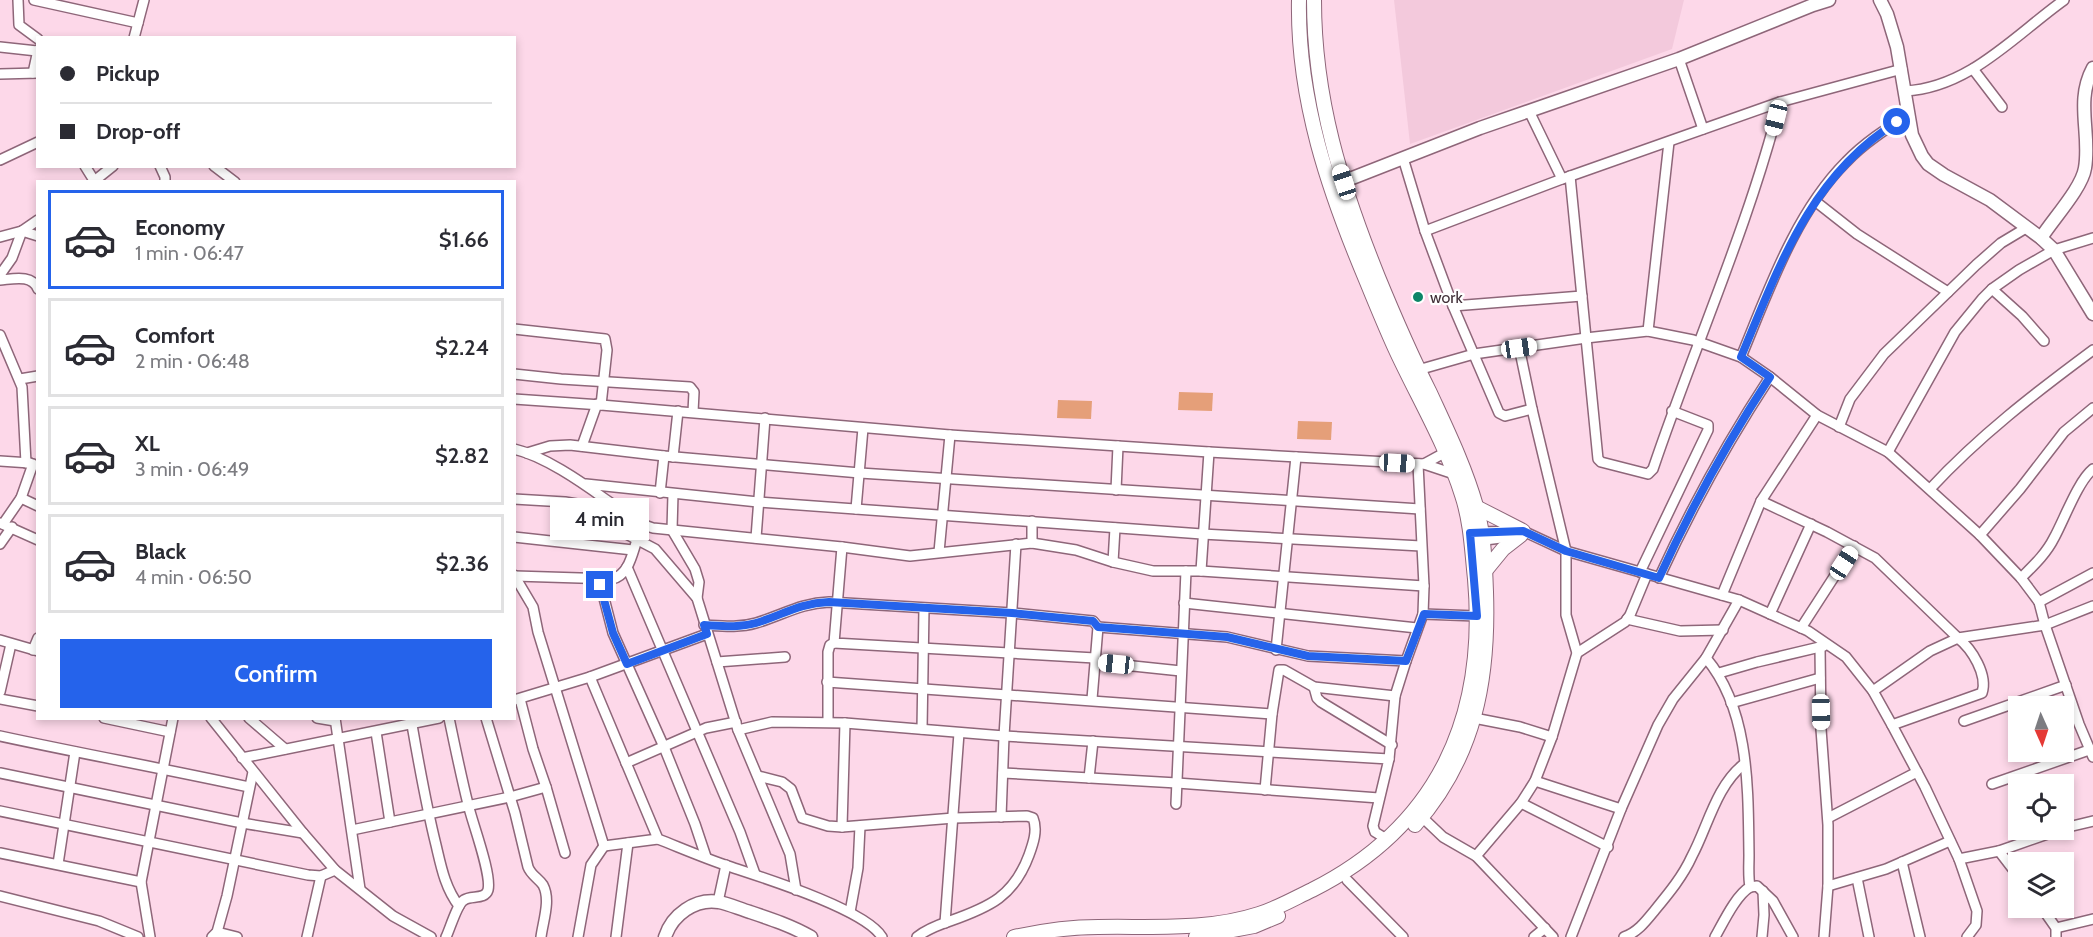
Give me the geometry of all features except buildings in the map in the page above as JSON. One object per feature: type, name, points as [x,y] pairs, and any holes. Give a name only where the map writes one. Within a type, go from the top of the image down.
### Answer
[{"type":"main road","points":[[1196,937],[1254,931],[1347,880],[1398,842],[1422,817],[1461,754],[1474,718],[1484,674],[1487,626],[1485,571],[1476,537],[1446,452],[1393,344],[1348,237],[1330,187],[1310,116],[1300,50],[1299,0]]},
{"type":"main road","points":[[1014,937],[1063,928],[1156,932],[1221,922],[1259,914],[1327,882],[1388,840],[1416,809],[1442,769],[1467,710],[1475,666],[1476,507],[1461,463],[1378,278],[1344,182],[1324,113],[1315,48],[1314,0]]},
{"type":"main road","points":[[1300,50],[1315,48]]},
{"type":"main road","points":[[1476,507],[1524,533],[1503,549],[1485,571]]},
{"type":"street","points":[[18,0],[19,25],[36,38]]},
{"type":"street","points":[[34,0],[57,2],[138,23]]},
{"type":"street","points":[[135,36],[144,0]]},
{"type":"street","points":[[1330,187],[1529,111],[1679,59],[1829,0]]},
{"type":"street","points":[[1880,0],[1893,31],[1914,142],[1928,164],[1990,200],[2041,238],[2054,250],[2093,314]]},
{"type":"street","points":[[2045,0],[2052,9]]},
{"type":"street","points":[[1905,91],[1942,84],[1973,69],[2064,0]]},
{"type":"street","points":[[0,47],[36,50]]},
{"type":"street","points":[[1679,59],[1703,129]]},
{"type":"street","points":[[2041,238],[2080,183],[2090,154],[2083,110],[2086,89],[2093,68]]},
{"type":"street","points":[[1425,231],[1566,177],[1780,102],[1902,69]]},
{"type":"street","points":[[1973,69],[2002,107]]},
{"type":"street","points":[[0,74],[35,73]]},
{"type":"street","points":[[1529,111],[1566,177],[1582,296],[1599,462],[1650,473],[1700,343],[1762,168],[1780,102]]},
{"type":"street","points":[[1741,357],[1778,269],[1815,201],[1844,164],[1867,142],[1908,115]]},
{"type":"street","points":[[1648,331],[1669,142]]},
{"type":"street","points":[[0,160],[36,143]]},
{"type":"street","points":[[1403,158],[1425,231],[1452,306],[1500,415],[1505,416],[1532,409]]},
{"type":"street","points":[[95,180],[110,168]]},
{"type":"street","points":[[217,168],[232,180]]},
{"type":"street","points":[[1815,201],[1857,234],[1948,292]]},
{"type":"street","points":[[0,236],[22,231],[36,221]]},
{"type":"street","points":[[1839,427],[1850,399],[1874,365],[2001,243],[2026,228]]},
{"type":"street","points":[[22,231],[36,235]]},
{"type":"street","points":[[0,275],[12,258],[22,231]]},
{"type":"street","points":[[1888,452],[1955,332],[1992,289],[2054,250],[2093,238]]},
{"type":"street","points":[[0,280],[30,279],[36,285]]},
{"type":"street","points":[[1992,289],[2022,316],[2044,341]]},
{"type":"street","points":[[1452,306],[1582,296]]},
{"type":"street","points":[[516,329],[605,339],[607,350],[604,381],[599,404],[582,446]]},
{"type":"street","points":[[1418,370],[1474,354],[1648,331],[1700,343],[1741,357],[1817,415],[1888,452],[1980,535],[2021,578],[2039,602],[2091,754],[1992,784]]},
{"type":"street","points":[[0,335],[20,379],[32,464],[21,498],[5,525],[0,544]]},
{"type":"street","points":[[1476,856],[1521,803],[1535,781],[1552,737],[1577,653],[1566,615],[1566,551],[1519,348]]},
{"type":"street","points":[[1930,489],[1991,429],[2093,350]]},
{"type":"street","points":[[516,374],[690,387],[694,392],[693,412]]},
{"type":"street","points":[[20,379],[36,376]]},
{"type":"street","points":[[1659,578],[1677,538],[1729,442],[1770,377]]},
{"type":"street","points":[[516,399],[599,404],[950,435],[1421,464],[1454,474]]},
{"type":"street","points":[[1980,535],[2020,489],[2064,432],[2093,408]]},
{"type":"street","points":[[660,493],[678,411]]},
{"type":"street","points":[[1577,653],[1627,619],[1644,573],[1708,430],[1708,425],[1672,411]]},
{"type":"street","points":[[1722,596],[1761,501],[1817,415]]},
{"type":"street","points":[[756,538],[765,418]]},
{"type":"street","points":[[856,509],[863,428]]},
{"type":"street","points":[[939,552],[950,435]]},
{"type":"street","points":[[527,453],[559,445],[582,446],[668,456],[947,479],[1420,509]]},
{"type":"street","points":[[1116,490],[1118,446]]},
{"type":"street","points":[[516,450],[527,453],[583,484],[639,523],[653,528],[910,556],[1032,543],[1076,550],[1113,562],[1153,571],[1284,576],[1424,586]]},
{"type":"street","points":[[1201,572],[1209,452]]},
{"type":"street","points":[[1421,464],[1446,452]]},
{"type":"street","points":[[1276,650],[1296,457]]},
{"type":"street","points":[[0,460],[32,464]]},
{"type":"street","points":[[1388,840],[1374,830],[1379,798],[1392,746],[1395,696],[1424,614],[1420,509],[1421,464]]},
{"type":"street","points":[[2021,578],[2054,540],[2093,469]]},
{"type":"street","points":[[583,484],[758,502],[1202,534],[1421,546]]},
{"type":"street","points":[[673,494],[672,530],[695,569],[699,582],[697,598]]},
{"type":"street","points":[[21,498],[36,505]]},
{"type":"street","points":[[516,499],[576,504],[588,510],[613,527],[655,549],[697,598],[737,726],[790,854],[796,890]]},
{"type":"street","points":[[1761,501],[1875,558],[1969,647],[1975,657],[1984,688],[1982,693],[1892,725]]},
{"type":"street","points":[[1032,521],[1032,543]]},
{"type":"street","points":[[5,525],[36,539]]},
{"type":"street","points":[[1770,614],[1811,525]]},
{"type":"street","points":[[1113,562],[1115,528]]},
{"type":"street","points":[[1476,537],[1524,533],[1566,551],[1739,600],[1801,628],[1846,657],[1873,691],[1917,772],[1959,859],[1977,911],[1976,926],[1967,937]]},
{"type":"street","points":[[516,537],[633,550]]},
{"type":"street","points":[[516,576],[618,578],[627,567],[637,540]]},
{"type":"street","points":[[1001,817],[1016,544]]},
{"type":"street","points":[[1801,628],[1854,546]]},
{"type":"street","points":[[834,643],[842,547]]},
{"type":"street","points":[[627,567],[748,850],[755,874]]},
{"type":"street","points":[[1176,804],[1186,571]]},
{"type":"street","points":[[2039,602],[2093,573]]},
{"type":"street","points":[[516,578],[533,607],[538,632],[604,846]]},
{"type":"street","points":[[599,579],[613,633],[664,747],[706,857]]},
{"type":"street","points":[[1571,937],[1621,809],[1658,725],[1673,699],[1706,658],[1739,600]]},
{"type":"street","points":[[565,853],[517,699],[627,664],[706,629],[755,623],[809,603],[1012,613],[1093,621],[1098,627],[1092,699]]},
{"type":"street","points":[[1184,603],[1418,628]]},
{"type":"street","points":[[1873,691],[1930,651],[1958,638],[2045,625],[2093,606]]},
{"type":"street","points":[[922,729],[924,608]]},
{"type":"street","points":[[1424,614],[1477,616]]},
{"type":"street","points":[[1627,619],[1680,631],[1723,630]]},
{"type":"street","points":[[1098,627],[1227,637],[1308,656],[1406,661]]},
{"type":"street","points":[[0,640],[35,650]]},
{"type":"street","points":[[828,722],[828,648],[834,643],[1009,653],[1095,660],[1181,671]]},
{"type":"street","points":[[0,692],[11,644]]},
{"type":"street","points":[[1719,673],[1830,645]]},
{"type":"street","points":[[1820,647],[1821,729],[1828,818],[1828,886],[1824,937]]},
{"type":"street","points":[[717,662],[784,657]]},
{"type":"street","points":[[1706,658],[1719,673],[1738,727],[1744,764],[1749,858],[1747,870],[1750,887]]},
{"type":"street","points":[[1265,790],[1272,714],[1279,670],[1284,670],[1314,687],[1395,696]]},
{"type":"street","points":[[590,677],[658,839]]},
{"type":"street","points":[[1731,703],[1820,678]]},
{"type":"street","points":[[827,681],[1272,714]]},
{"type":"street","points":[[1964,721],[2066,685]]},
{"type":"street","points":[[1314,687],[1317,698],[1321,702],[1392,746]]},
{"type":"street","points":[[0,699],[36,706]]},
{"type":"street","points":[[1474,718],[1521,727],[1552,737]]},
{"type":"street","points":[[113,720],[170,732]]},
{"type":"street","points":[[150,937],[141,882],[173,720]]},
{"type":"street","points":[[213,720],[335,870],[393,916],[431,937]]},
{"type":"street","points":[[251,720],[285,749]]},
{"type":"street","points":[[335,720],[360,889]]},
{"type":"street","points":[[242,758],[431,720]]},
{"type":"street","points":[[446,937],[464,899],[484,895],[488,890],[485,866],[468,805],[449,720]]},
{"type":"street","points":[[487,720],[528,867],[547,895],[541,937]]},
{"type":"street","points":[[626,763],[712,726],[772,722],[845,723],[1004,736],[1389,759]]},
{"type":"street","points":[[842,827],[845,723]]},
{"type":"street","points":[[412,725],[428,813],[448,890],[459,906]]},
{"type":"street","points":[[376,732],[390,822]]},
{"type":"street","points":[[945,923],[959,733]]},
{"type":"street","points":[[0,736],[249,787]]},
{"type":"street","points":[[1089,778],[1093,741]]},
{"type":"street","points":[[58,864],[75,752]]},
{"type":"street","points":[[1624,937],[1645,923],[1676,884],[1691,860],[1720,792],[1744,764]]},
{"type":"street","points":[[237,937],[215,934],[253,772]]},
{"type":"street","points":[[1828,818],[1917,772]]},
{"type":"street","points":[[0,773],[242,823],[303,833]]},
{"type":"street","points":[[1003,773],[1379,798]]},
{"type":"street","points":[[758,776],[782,782],[791,789],[801,818],[828,826],[842,827],[954,818],[1027,816],[1035,820],[1035,836],[1023,869],[1005,894],[973,913],[928,929],[917,937]]},
{"type":"street","points":[[1535,781],[1621,809]]},
{"type":"street","points":[[352,830],[510,797],[546,787]]},
{"type":"street","points":[[1521,803],[1608,847]]},
{"type":"street","points":[[0,812],[321,876],[335,870]]},
{"type":"street","points":[[1422,817],[1449,841],[1476,856],[1553,937]]},
{"type":"street","points":[[2074,826],[2093,821]]},
{"type":"street","points":[[850,912],[858,868],[860,825]]},
{"type":"street","points":[[578,937],[591,865],[604,846],[658,839],[850,912],[873,926],[882,937]]},
{"type":"street","points":[[1959,859],[1999,851],[2030,840]]},
{"type":"street","points":[[1828,886],[1902,862],[1950,841]]},
{"type":"street","points":[[616,937],[628,843]]},
{"type":"street","points":[[1999,851],[2008,863]]},
{"type":"street","points":[[0,853],[141,882]]},
{"type":"street","points":[[1902,862],[1920,937]]},
{"type":"street","points":[[718,902],[726,865]]},
{"type":"street","points":[[307,937],[321,876]]},
{"type":"street","points":[[1857,878],[1869,937]]},
{"type":"street","points":[[1347,880],[1403,937]]},
{"type":"street","points":[[1715,937],[1746,889],[1757,886],[1779,910],[1793,937]]},
{"type":"street","points":[[1762,937],[1763,891]]},
{"type":"street","points":[[0,896],[99,921],[138,937]]},
{"type":"street","points":[[665,937],[678,914],[691,906],[718,902],[766,917],[811,937]]},
{"type":"street","points":[[2048,918],[2056,932],[2093,919]]},
{"type":"street","points":[[1534,937],[1545,928]]},
{"type":"shaded area","points":[[1394,0],[1684,0],[1672,49],[1410,144]]},
{"type":"shaded area","points":[[1179,392],[1213,393],[1212,411],[1178,410]]},
{"type":"shaded area","points":[[1058,400],[1092,401],[1091,419],[1057,418]]},
{"type":"shaded area","points":[[1298,421],[1332,422],[1331,440],[1297,439]]},
{"type":"place","name":"work","points":[[1418,297]]},
{"type":"route","points":[[600,585],[613,633],[627,664],[707,634],[704,625],[743,626],[809,603],[829,602],[1012,613],[1095,621],[1098,627],[1227,637],[1308,656],[1406,661],[1424,614],[1477,616],[1470,533],[1523,531],[1566,551],[1659,578],[1677,538],[1729,442],[1770,377],[1741,357],[1795,235],[1815,201],[1844,164],[1867,142],[1897,122]]}]
